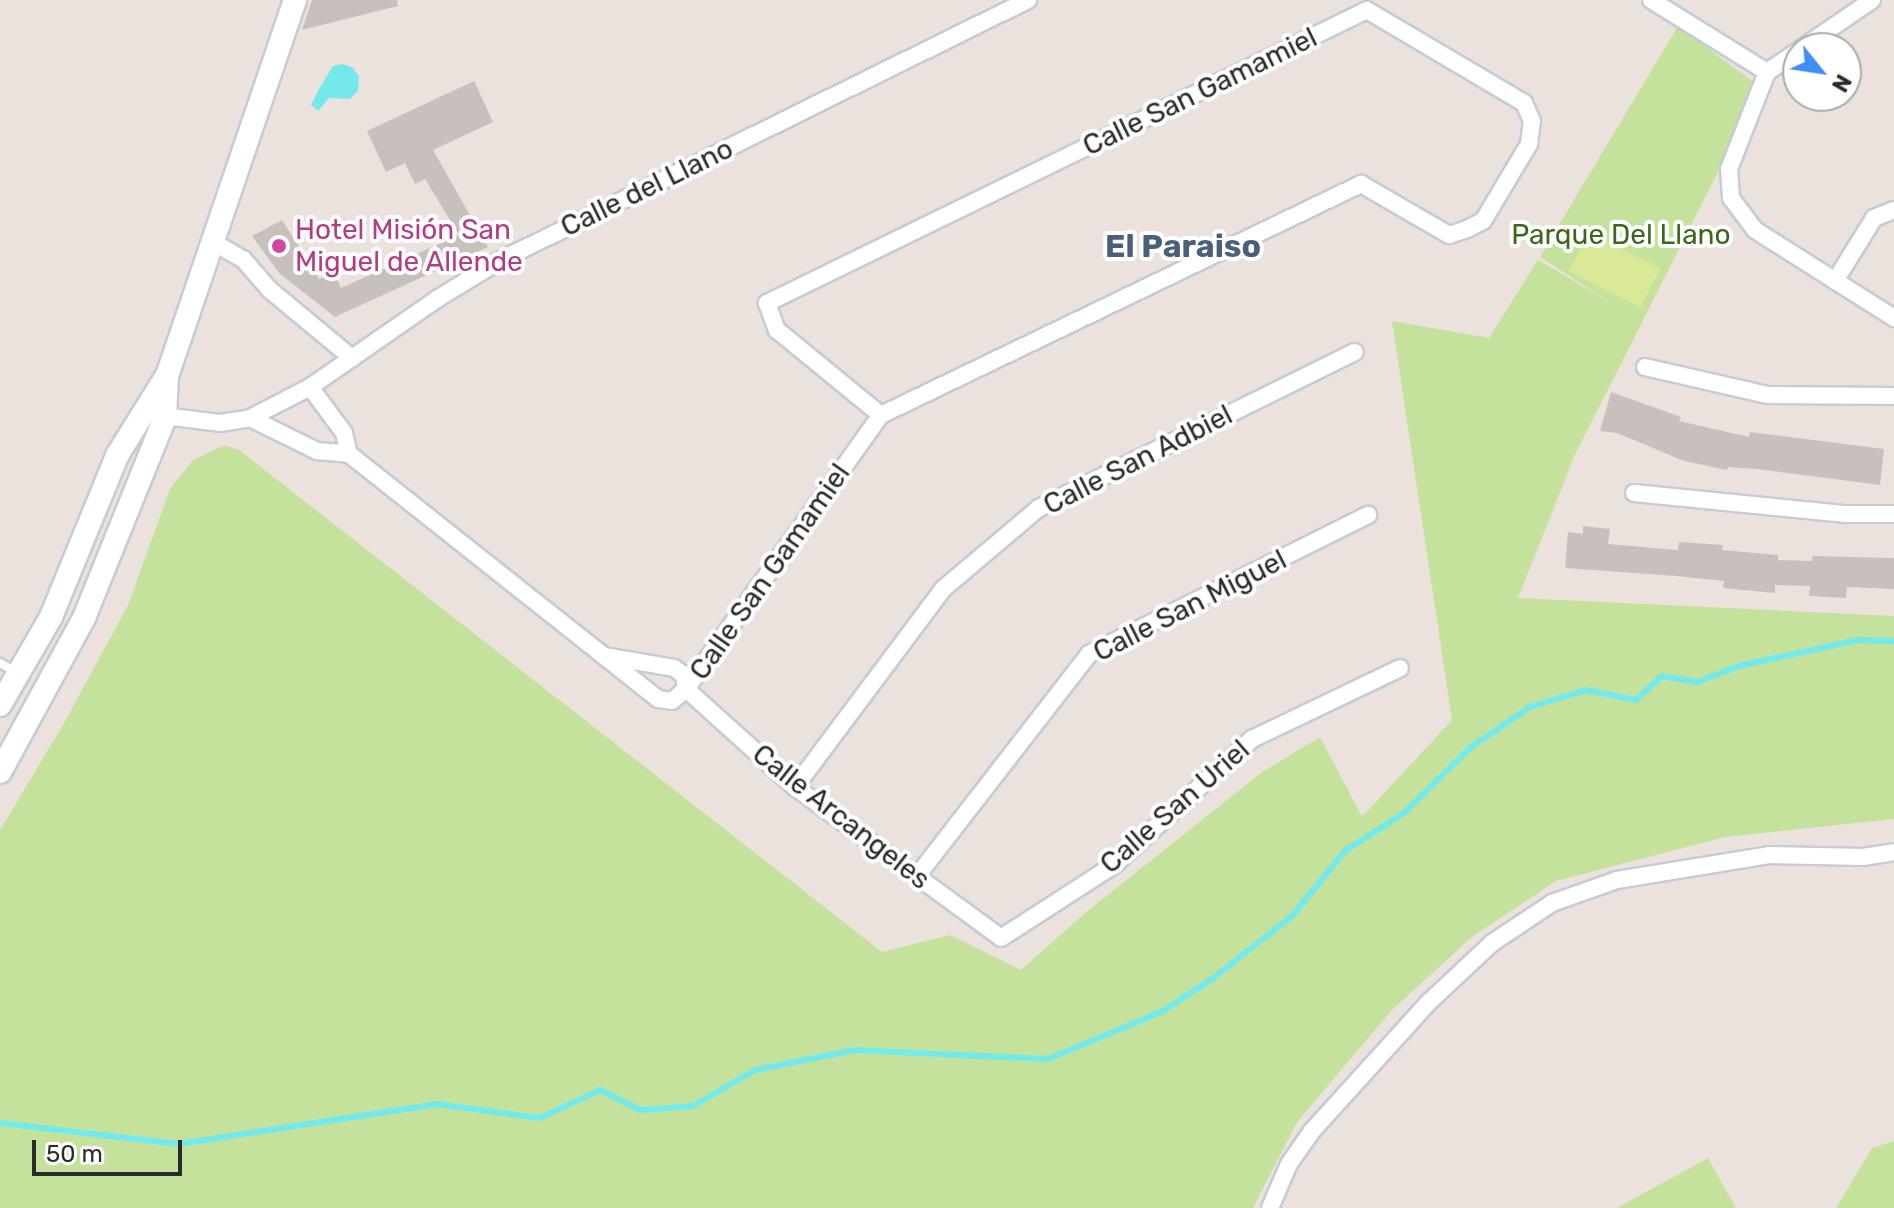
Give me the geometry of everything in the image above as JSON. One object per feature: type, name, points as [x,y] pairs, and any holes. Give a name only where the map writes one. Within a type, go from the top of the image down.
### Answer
[{"type":"street","points":[[0,772],[84,618],[295,0]]},
{"type":"street","name":"Calle del Llano","points":[[154,414],[220,423],[250,418],[310,387],[437,299],[499,261],[1028,0]]},
{"type":"street","points":[[1651,0],[1767,72]]},
{"type":"street","points":[[1826,32],[1872,0]]},
{"type":"street","name":"Calle San Gamamiel","points":[[686,689],[881,415],[1361,184],[1449,235],[1467,229],[1483,221],[1529,144],[1532,121],[1524,103],[1367,10],[767,303],[777,330],[881,415]]},
{"type":"street","points":[[1782,62],[1767,72],[1729,169],[1731,198],[1755,230],[1894,318]]},
{"type":"street","points":[[1835,281],[1874,218],[1894,210]]},
{"type":"street","points":[[213,242],[243,259],[270,290],[352,358]]},
{"type":"street","name":"Calle San Adbiel","points":[[795,787],[943,589],[1039,508],[1355,352]]},
{"type":"street","points":[[1645,367],[1767,395],[1894,396]]},
{"type":"street","name":"Calle Arcangeles","points":[[310,387],[344,433],[349,454]]},
{"type":"street","points":[[0,705],[9,668],[51,617],[118,454],[154,414]]},
{"type":"street","name":"Calle Arcangeles","points":[[250,418],[317,451],[349,454],[658,699],[672,701],[686,689]]},
{"type":"street","points":[[1634,493],[1846,514],[1894,514]]},
{"type":"street","name":"Calle San Miguel","points":[[917,876],[1089,654],[1368,515]]},
{"type":"street","name":"Calle Arcangeles","points":[[602,655],[674,668],[684,675],[686,689],[795,787],[1001,938]]},
{"type":"street","name":"Calle San Uriel","points":[[1001,938],[1114,865],[1252,739],[1400,668]]},
{"type":"street","points":[[1270,1208],[1289,1164],[1312,1131],[1429,1002],[1492,943],[1552,903],[1617,880],[1769,855],[1863,857],[1894,852]]},
{"type":"green space","name":"Parque Del Llano","points":[[1678,26],[1756,84],[1725,158],[1574,457],[1518,598],[1894,616],[1894,819],[1725,837],[1556,881],[1473,936],[1392,1010],[1297,1122],[1253,1208],[0,1208],[0,830],[67,718],[128,605],[170,489],[193,460],[225,445],[239,450],[882,952],[950,935],[1021,970],[1085,913],[1261,773],[1320,737],[1362,817],[1452,720],[1392,321],[1489,338],[1538,260],[1610,302],[1540,257]]},
{"type":"green space","points":[[1589,232],[1660,268],[1640,308],[1569,271]]},
{"type":"green space","points":[[1894,1141],[1894,1208],[1836,1208],[1872,1148]]},
{"type":"green space","points":[[1708,1158],[1736,1208],[1617,1208]]},
{"type":"water","points":[[343,64],[353,68],[359,77],[358,91],[350,99],[329,98],[318,111],[311,105],[319,89],[333,66]]},
{"type":"building","points":[[312,0],[397,0],[398,6],[302,30]]},
{"type":"building","points":[[474,81],[493,122],[433,150],[488,247],[335,317],[279,273],[252,236],[282,220],[319,279],[334,273],[341,288],[459,235],[425,179],[415,184],[405,163],[386,172],[367,131]]},
{"type":"building","points":[[1611,392],[1681,417],[1679,421],[1749,437],[1750,432],[1884,449],[1880,485],[1757,469],[1728,467],[1727,470],[1684,461],[1617,433],[1600,431]]},
{"type":"building","points":[[1583,526],[1610,529],[1608,544],[1678,550],[1679,542],[1723,545],[1722,550],[1778,555],[1778,560],[1812,561],[1813,556],[1894,558],[1894,589],[1847,587],[1846,598],[1809,596],[1810,586],[1775,585],[1775,593],[1723,588],[1724,581],[1565,568],[1568,532],[1583,534]]},
{"type":"waterway","points":[[0,1123],[179,1144],[436,1104],[540,1118],[600,1090],[640,1110],[693,1106],[755,1070],[855,1050],[1048,1059],[1161,1012],[1212,979],[1292,916],[1346,850],[1404,813],[1471,747],[1530,707],[1586,690],[1636,700],[1662,676],[1697,682],[1739,666],[1858,640],[1894,641]]},
{"type":"place","name":"Hotel Misión San Miguel de Allende","points":[[279,246]]},
{"type":"district","name":"El Paraiso","points":[[1183,246]]}]
